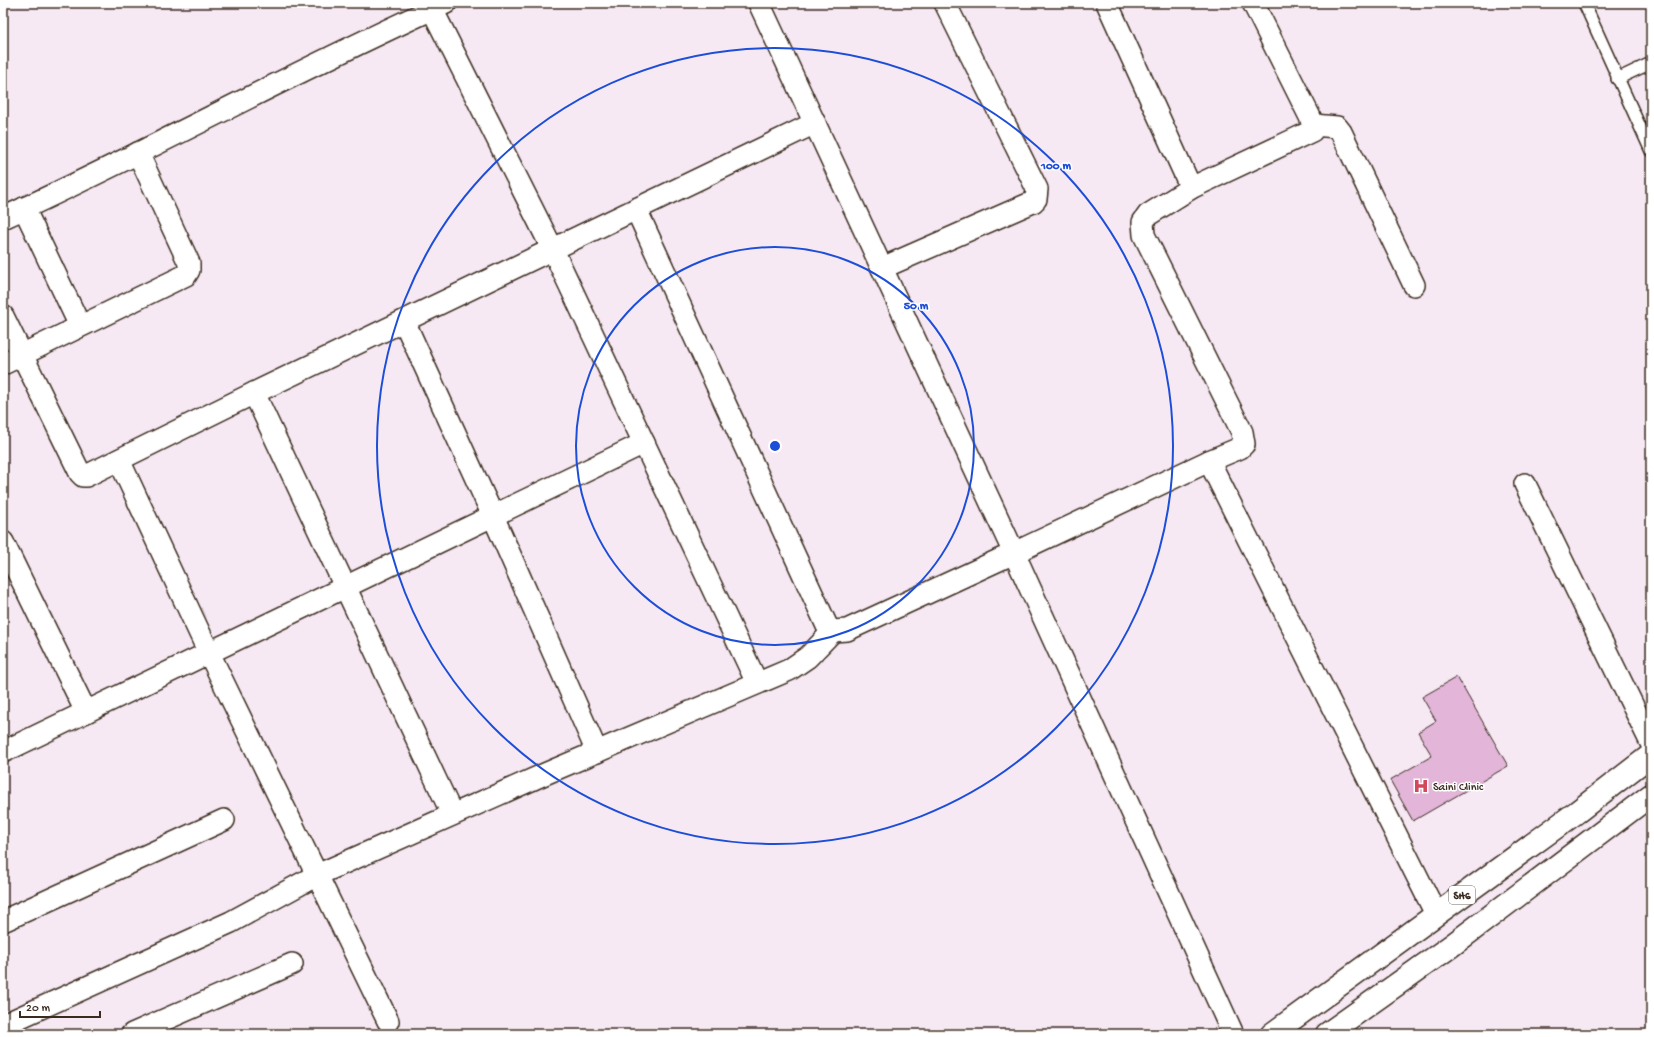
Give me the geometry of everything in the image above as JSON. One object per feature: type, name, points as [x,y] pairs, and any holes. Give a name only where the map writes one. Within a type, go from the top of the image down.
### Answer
[{"type":"main road","name":"SH6","points":[[1272,1034],[1577,812],[1651,756]]},
{"type":"main road","points":[[1327,1034],[1452,946],[1651,795]]},
{"type":"street","points":[[759,3],[1014,553],[1233,1034]]},
{"type":"street","points":[[882,268],[1033,202],[1036,199],[1037,189],[946,3]]},
{"type":"street","points":[[1107,3],[1191,188]]},
{"type":"street","points":[[3,1025],[231,922],[317,875],[452,814],[789,670],[800,664],[833,631],[847,630],[1209,461],[1240,448],[1244,444],[1242,432],[1144,235],[1142,228],[1143,222],[1148,215],[1191,188],[1312,131],[1313,126],[1310,117],[1253,3]]},
{"type":"street","points":[[3,218],[138,153],[348,48],[439,6],[758,683]]},
{"type":"street","points":[[3,316],[81,475],[86,476],[254,393],[815,123]]},
{"type":"street","points":[[1313,126],[1337,127],[1341,132],[1414,285]]},
{"type":"street","points":[[3,364],[186,275],[189,270],[189,263],[138,153]]},
{"type":"street","points":[[24,208],[80,326]]},
{"type":"street","points":[[636,209],[827,626],[833,631]]},
{"type":"street","points":[[404,321],[493,516],[597,752]]},
{"type":"street","points":[[254,393],[452,814]]},
{"type":"street","points":[[3,752],[644,443]]},
{"type":"street","points":[[119,460],[209,653],[388,1021]]},
{"type":"street","points":[[1209,461],[1436,914]]},
{"type":"street","points":[[1525,484],[1651,743]]},
{"type":"street","points":[[3,542],[86,712]]},
{"type":"street","points":[[3,921],[224,820]]},
{"type":"street","points":[[132,1034],[292,964]]},
{"type":"lane","points":[[1584,3],[1617,79],[1651,151]]},
{"type":"lane","points":[[1617,79],[1651,63]]},
{"type":"building","points":[[1457,677],[1508,766],[1413,821],[1390,780],[1432,756],[1418,732],[1436,721],[1422,697]]},
{"type":"place","name":"Saini Clinic","points":[[1421,786]]}]
